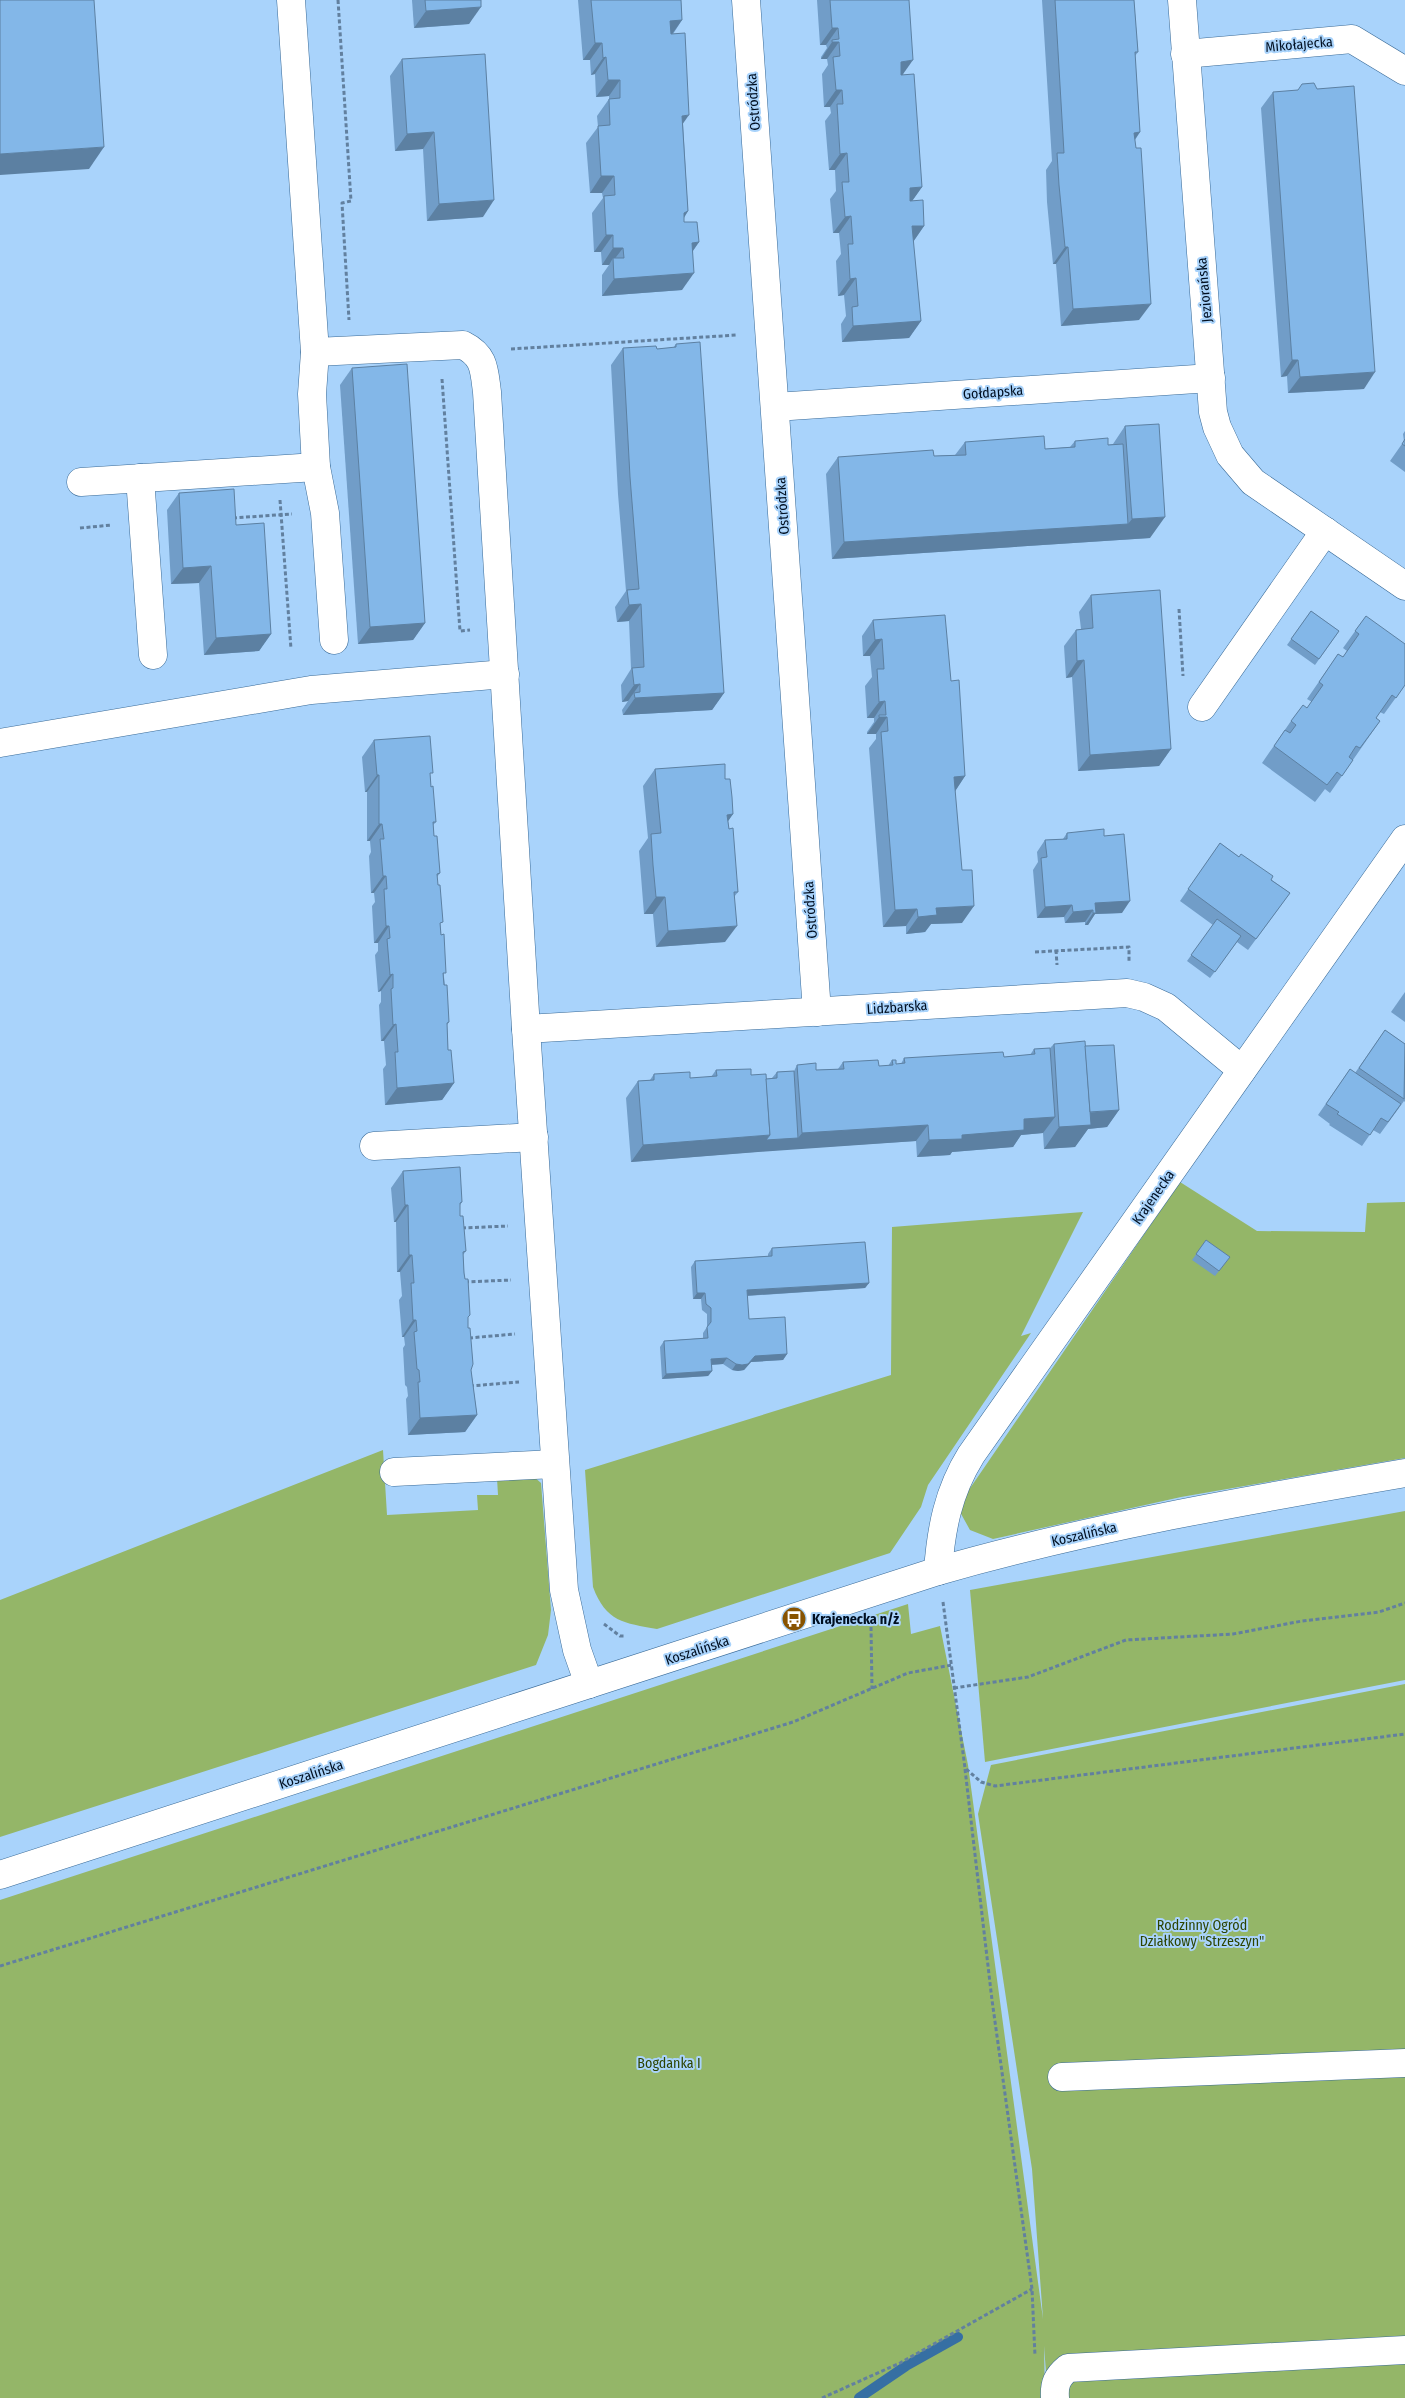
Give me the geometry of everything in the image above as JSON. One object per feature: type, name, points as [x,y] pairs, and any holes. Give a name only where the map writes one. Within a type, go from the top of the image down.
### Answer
[{"type":"street","points":[[291,0],[315,352],[312,394],[316,467],[325,512],[334,640]]},
{"type":"street","name":"Ostródzka","points":[[746,0],[817,1012]]},
{"type":"street","name":"Jeziorańska","points":[[1182,0],[1213,412],[1216,427],[1230,455],[1253,482],[1405,586]]},
{"type":"street","name":"Mikołajecka","points":[[1185,54],[1352,39],[1405,71]]},
{"type":"street","points":[[315,352],[449,344],[463,345],[476,352],[483,365],[487,392],[526,1029],[564,1590],[577,1650],[589,1684]]},
{"type":"street","name":"Gołdapska","points":[[774,407],[1211,378]]},
{"type":"street","points":[[81,482],[316,467]]},
{"type":"street","points":[[140,478],[153,655]]},
{"type":"street","points":[[1202,707],[1324,531]]},
{"type":"street","points":[[0,742],[310,690],[505,674]]},
{"type":"street","name":"Krajenecka","points":[[938,1571],[946,1511],[961,1472],[1405,839]]},
{"type":"street","name":"Lidzbarska","points":[[526,1029],[1127,993],[1144,996],[1166,1007],[1242,1070]]},
{"type":"street","points":[[374,1146],[534,1137]]},
{"type":"street","points":[[394,1472],[554,1464]]},
{"type":"street","name":"Koszalińska","points":[[0,1874],[938,1571],[1022,1548],[1180,1512],[1405,1473]]},
{"type":"street","points":[[1062,2077],[1405,2063]]},
{"type":"street","points":[[1054,2398],[1054,2388],[1059,2376],[1068,2368],[1405,2350]]},
{"type":"path","points":[[476,352],[769,332]]},
{"type":"path","points":[[223,473],[226,518],[325,512]]},
{"type":"path","points":[[279,496],[282,515],[291,649]]},
{"type":"path","points":[[455,1229],[516,1225]]},
{"type":"path","points":[[458,1283],[520,1279]]},
{"type":"path","points":[[464,1338],[524,1333]]},
{"type":"path","points":[[467,1386],[526,1382]]},
{"type":"path","points":[[938,1571],[965,1768],[992,2000],[1032,2288],[1036,2359]]},
{"type":"path","points":[[954,1688],[1028,1677],[1126,1640],[1233,1634],[1302,1621],[1379,1612],[1405,1603]]},
{"type":"path","points":[[602,1622],[620,1636],[628,1637]]},
{"type":"path","points":[[870,1624],[872,1689]]},
{"type":"path","points":[[0,1966],[793,1722],[908,1673],[952,1665]]},
{"type":"path","points":[[965,1768],[981,1782],[995,1786],[1405,1734]]},
{"type":"path","points":[[822,2398],[900,2363],[1032,2288]]},
{"type":"green space","points":[[1180,1182],[1257,1231],[1365,1232],[1367,1203],[1405,1202],[1405,1458],[1181,1497],[993,1539],[970,1530],[960,1512],[964,1497]]},
{"type":"green space","points":[[1083,1212],[1021,1336],[1031,1333],[928,1485],[921,1507],[890,1553],[657,1629],[635,1625],[618,1619],[604,1607],[593,1587],[585,1470],[891,1375],[892,1227]]},
{"type":"green space","points":[[383,1450],[387,1515],[478,1510],[477,1495],[498,1495],[497,1478],[532,1475],[541,1483],[551,1610],[548,1635],[536,1665],[0,1837],[0,1600]]},
{"type":"green space","points":[[1405,1511],[1405,1680],[985,1762],[970,1590]]},
{"type":"green space","name":"Bogdanka I","points":[[908,1604],[911,1634],[940,1626],[968,1765],[1043,2319],[1032,2169],[978,1814],[991,1765],[1405,1684],[1405,2398],[1048,2398],[1044,2346],[1045,2398],[0,2398],[0,1900]]},
{"type":"building","points":[[0,0],[94,0],[104,147],[0,154]]},
{"type":"building","points":[[425,0],[481,0],[481,7],[426,11]]},
{"type":"building","points":[[591,0],[681,0],[682,20],[670,21],[671,34],[685,33],[689,115],[682,116],[688,211],[684,213],[684,222],[697,222],[699,242],[692,243],[694,273],[614,279],[613,258],[624,258],[623,248],[613,248],[613,235],[606,235],[604,196],[615,195],[614,176],[601,176],[598,126],[610,125],[609,99],[620,98],[620,80],[608,80],[606,57],[603,58],[602,43],[595,43]]},
{"type":"building","points":[[830,0],[909,0],[913,60],[901,62],[901,75],[914,74],[922,187],[910,188],[910,201],[923,200],[924,226],[912,226],[921,321],[853,326],[852,307],[858,306],[856,278],[850,279],[848,244],[853,244],[851,216],[845,217],[842,182],[849,182],[847,153],[840,154],[837,104],[843,104],[842,90],[836,90],[833,57],[840,56],[839,42],[832,42],[832,40],[839,39],[838,28],[832,28]]},
{"type":"building","points":[[1055,0],[1134,0],[1138,52],[1135,52],[1140,132],[1134,133],[1136,148],[1141,148],[1151,304],[1073,309],[1068,247],[1065,247],[1057,153],[1064,153]]},
{"type":"building","points":[[485,54],[494,200],[439,204],[434,132],[407,134],[402,59]]},
{"type":"building","points":[[1314,83],[1317,89],[1354,86],[1375,372],[1300,377],[1298,360],[1292,360],[1273,92],[1298,90],[1302,84]]},
{"type":"building","points":[[700,342],[724,693],[635,698],[634,693],[640,692],[640,684],[634,685],[632,668],[644,667],[641,604],[629,605],[627,590],[639,589],[630,477],[623,348],[656,346],[657,349],[676,347],[676,344]]},
{"type":"building","points":[[407,364],[425,623],[370,627],[352,368]]},
{"type":"building","points":[[1159,424],[1165,517],[1132,519],[1125,426]]},
{"type":"building","points":[[1044,436],[1045,449],[1075,447],[1075,441],[1108,438],[1108,445],[1123,444],[1128,524],[844,542],[838,457],[933,450],[934,456],[966,455],[965,442]]},
{"type":"building","points":[[234,489],[236,525],[264,523],[271,634],[216,638],[211,566],[183,568],[179,493]]},
{"type":"building","points":[[1160,590],[1171,749],[1090,755],[1084,660],[1077,661],[1076,630],[1093,628],[1091,595]]},
{"type":"building","points":[[1311,611],[1339,631],[1319,659],[1291,639]]},
{"type":"building","points":[[945,615],[951,681],[959,680],[965,776],[954,777],[962,870],[972,870],[974,906],[936,908],[937,915],[918,917],[917,909],[895,910],[881,732],[888,731],[887,717],[879,717],[879,715],[886,715],[885,701],[879,702],[877,669],[884,669],[882,639],[875,640],[873,620]]},
{"type":"building","points":[[1366,616],[1405,644],[1405,685],[1396,698],[1392,695],[1376,718],[1380,721],[1360,748],[1356,746],[1349,757],[1353,760],[1342,776],[1337,772],[1327,785],[1274,746],[1285,730],[1290,733],[1296,725],[1291,721],[1303,705],[1307,708],[1323,685],[1319,682],[1338,654],[1343,657],[1359,634],[1355,631]]},
{"type":"building","points":[[430,736],[433,773],[430,773],[436,822],[433,822],[434,836],[437,836],[440,873],[437,874],[438,885],[440,885],[443,922],[440,923],[441,935],[444,934],[446,973],[443,973],[444,985],[447,985],[448,1050],[451,1050],[454,1083],[397,1088],[395,1052],[398,1052],[396,1024],[393,1025],[391,989],[393,988],[393,974],[390,975],[387,939],[390,938],[389,926],[386,926],[384,889],[387,889],[386,876],[383,876],[380,839],[384,839],[382,824],[379,824],[379,775],[377,775],[374,740]]},
{"type":"building","points":[[725,764],[725,779],[730,779],[732,797],[733,814],[727,815],[729,829],[733,828],[738,892],[734,892],[737,926],[668,931],[665,897],[656,897],[653,865],[651,834],[661,833],[655,769]]},
{"type":"building","points":[[1104,829],[1104,836],[1124,834],[1130,901],[1095,903],[1096,913],[1093,913],[1093,910],[1073,912],[1072,905],[1045,907],[1041,858],[1047,857],[1045,840],[1067,839],[1067,833]]},
{"type":"building","points":[[1220,843],[1239,857],[1241,854],[1273,876],[1271,880],[1290,893],[1256,939],[1188,889]]},
{"type":"building","points":[[1217,919],[1241,936],[1215,972],[1191,955]]},
{"type":"building","points":[[1385,1030],[1405,1044],[1404,1099],[1359,1068]]},
{"type":"building","points":[[1085,1041],[1091,1125],[1059,1127],[1054,1044]]},
{"type":"building","points":[[1114,1045],[1119,1110],[1090,1112],[1085,1046]]},
{"type":"building","points":[[1050,1048],[1055,1117],[1024,1119],[1024,1130],[962,1135],[962,1139],[929,1140],[928,1125],[802,1133],[797,1065],[816,1063],[816,1070],[844,1069],[843,1062],[878,1060],[879,1066],[893,1065],[892,1060],[896,1060],[896,1064],[905,1063],[904,1058],[1003,1052],[1004,1057],[1035,1054],[1034,1049]]},
{"type":"building","points":[[751,1069],[751,1075],[766,1074],[770,1135],[643,1145],[638,1081],[654,1080],[654,1074],[690,1072],[690,1078],[717,1076],[716,1070]]},
{"type":"building","points":[[1350,1069],[1401,1104],[1388,1122],[1381,1118],[1370,1135],[1337,1114],[1339,1112],[1326,1104]]},
{"type":"building","points":[[794,1071],[798,1138],[766,1140],[770,1135],[766,1079],[777,1078],[777,1072]]},
{"type":"building","points":[[460,1167],[462,1202],[460,1203],[460,1216],[463,1216],[466,1251],[463,1252],[464,1273],[465,1279],[468,1279],[470,1315],[468,1317],[468,1328],[470,1328],[473,1364],[471,1370],[477,1415],[420,1418],[418,1382],[420,1382],[414,1332],[417,1331],[416,1320],[413,1320],[411,1283],[414,1283],[412,1255],[409,1255],[408,1205],[405,1205],[403,1171]]},
{"type":"building","points":[[1206,1240],[1230,1257],[1219,1271],[1196,1254]]},
{"type":"building","points":[[865,1242],[869,1283],[747,1290],[749,1319],[785,1317],[787,1354],[755,1356],[748,1364],[742,1365],[736,1364],[727,1358],[711,1359],[712,1371],[666,1374],[664,1341],[708,1338],[707,1327],[711,1322],[711,1308],[706,1304],[705,1293],[697,1293],[695,1261],[772,1256],[772,1248]]},
{"type":"waterway","points":[[859,2398],[906,2366],[958,2337]]},
{"type":"place","name":"Krajenecka n/ż","points":[[794,1619]]},
{"type":"park label","name":"Rodzinny Ogród Działkowy \"Strzeszyn\"","points":[[1202,1934]]}]
